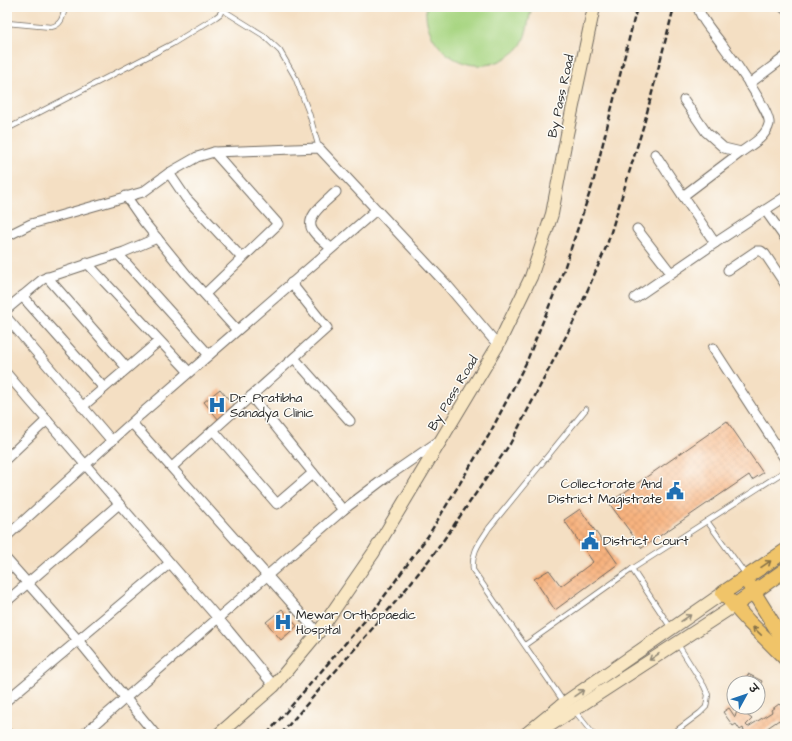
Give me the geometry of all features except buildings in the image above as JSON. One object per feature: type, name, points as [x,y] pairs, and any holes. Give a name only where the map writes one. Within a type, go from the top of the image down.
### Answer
[{"type":"main road","points":[[783,647],[749,622],[723,593],[785,551]]},
{"type":"main road","points":[[734,606],[785,570]]},
{"type":"main road","points":[[746,577],[783,647]]},
{"type":"street","name":"By Pass Road","points":[[219,734],[274,686],[318,633],[374,552],[498,345],[531,277],[552,214],[567,134],[594,7]]},
{"type":"street","points":[[683,196],[763,134],[769,124],[769,118],[764,107],[734,60],[699,12],[698,7]]},
{"type":"street","points":[[749,84],[785,58]]},
{"type":"street","points":[[684,100],[706,132],[724,148],[741,152]]},
{"type":"street","points":[[7,236],[32,224],[143,192],[169,173],[197,157],[214,152],[319,148],[448,286],[498,345]]},
{"type":"street","points":[[205,294],[278,224],[214,152]]},
{"type":"street","points":[[655,154],[715,243]]},
{"type":"street","points":[[169,173],[186,198],[242,258]]},
{"type":"street","points":[[331,248],[313,232],[310,227],[310,222],[312,216],[336,192]]},
{"type":"street","points":[[126,196],[187,275],[237,330]]},
{"type":"street","points":[[634,298],[785,197]]},
{"type":"street","points":[[7,536],[189,372],[376,210]]},
{"type":"street","points":[[765,210],[785,238]]},
{"type":"street","points":[[637,229],[671,273]]},
{"type":"street","points":[[7,309],[47,277],[118,254],[157,238]]},
{"type":"street","points":[[728,270],[756,251],[761,251],[765,254],[785,284]]},
{"type":"street","points":[[118,254],[209,355]]},
{"type":"street","points":[[87,264],[189,372]]},
{"type":"street","points":[[47,277],[128,368]]},
{"type":"street","points":[[172,467],[327,328],[291,283]]},
{"type":"street","points":[[22,296],[104,388]]},
{"type":"street","points":[[7,318],[112,441]]},
{"type":"street","points":[[82,407],[159,341]]},
{"type":"street","points":[[714,348],[785,459]]},
{"type":"street","points":[[294,358],[350,421]]},
{"type":"street","points":[[7,374],[10,385],[47,420],[170,562],[274,686]]},
{"type":"street","points":[[251,396],[343,510]]},
{"type":"street","points":[[7,458],[47,420]]},
{"type":"street","points":[[132,423],[318,633]]},
{"type":"street","points":[[214,430],[277,504],[312,473]]},
{"type":"street","points":[[84,734],[343,510],[384,479],[442,440]]},
{"type":"street","points":[[7,601],[119,504]]},
{"type":"street","points":[[7,560],[78,640],[155,734]]},
{"type":"street","points":[[7,700],[170,562]]},
{"type":"street","points":[[534,733],[569,706],[608,672],[723,593]]},
{"type":"street","points":[[534,733],[569,706],[616,683],[734,606]]},
{"type":"street","points":[[608,672],[616,683]]},
{"type":"lane","points":[[7,23],[51,27],[56,26],[62,20],[65,7]]},
{"type":"lane","points":[[7,128],[172,44],[216,17],[221,8],[263,35],[280,51],[298,84],[309,113],[319,148]]},
{"type":"lane","points":[[586,409],[489,528],[477,547],[472,561],[473,570],[525,646],[569,706],[593,734]]},
{"type":"lane","points":[[525,646],[632,569],[785,471]]},
{"type":"lane","points":[[707,521],[746,577]]},
{"type":"lane","points":[[632,569],[671,628]]},
{"type":"lane","points":[[672,734],[706,707],[708,695],[677,642]]},
{"type":"green space","points":[[426,7],[532,7],[527,30],[520,46],[504,59],[490,64],[476,65],[462,62],[450,56],[440,47],[432,35],[427,22]]},
{"type":"railway","points":[[267,734],[375,609],[428,536],[489,435],[526,363],[563,272],[593,183],[637,7]]},
{"type":"railway","points":[[281,734],[398,599],[436,551],[510,444],[576,317],[607,245],[644,124],[674,7]]},
{"type":"place","name":"Dr. Pratibha Sanadya Clinic","points":[[217,405]]},
{"type":"place","name":"Collectorate And District Magistrate","points":[[675,491]]},
{"type":"place","name":"District Court","points":[[590,541]]},
{"type":"place","name":"Mewar Orthopaedic Hospital","points":[[283,622]]}]
